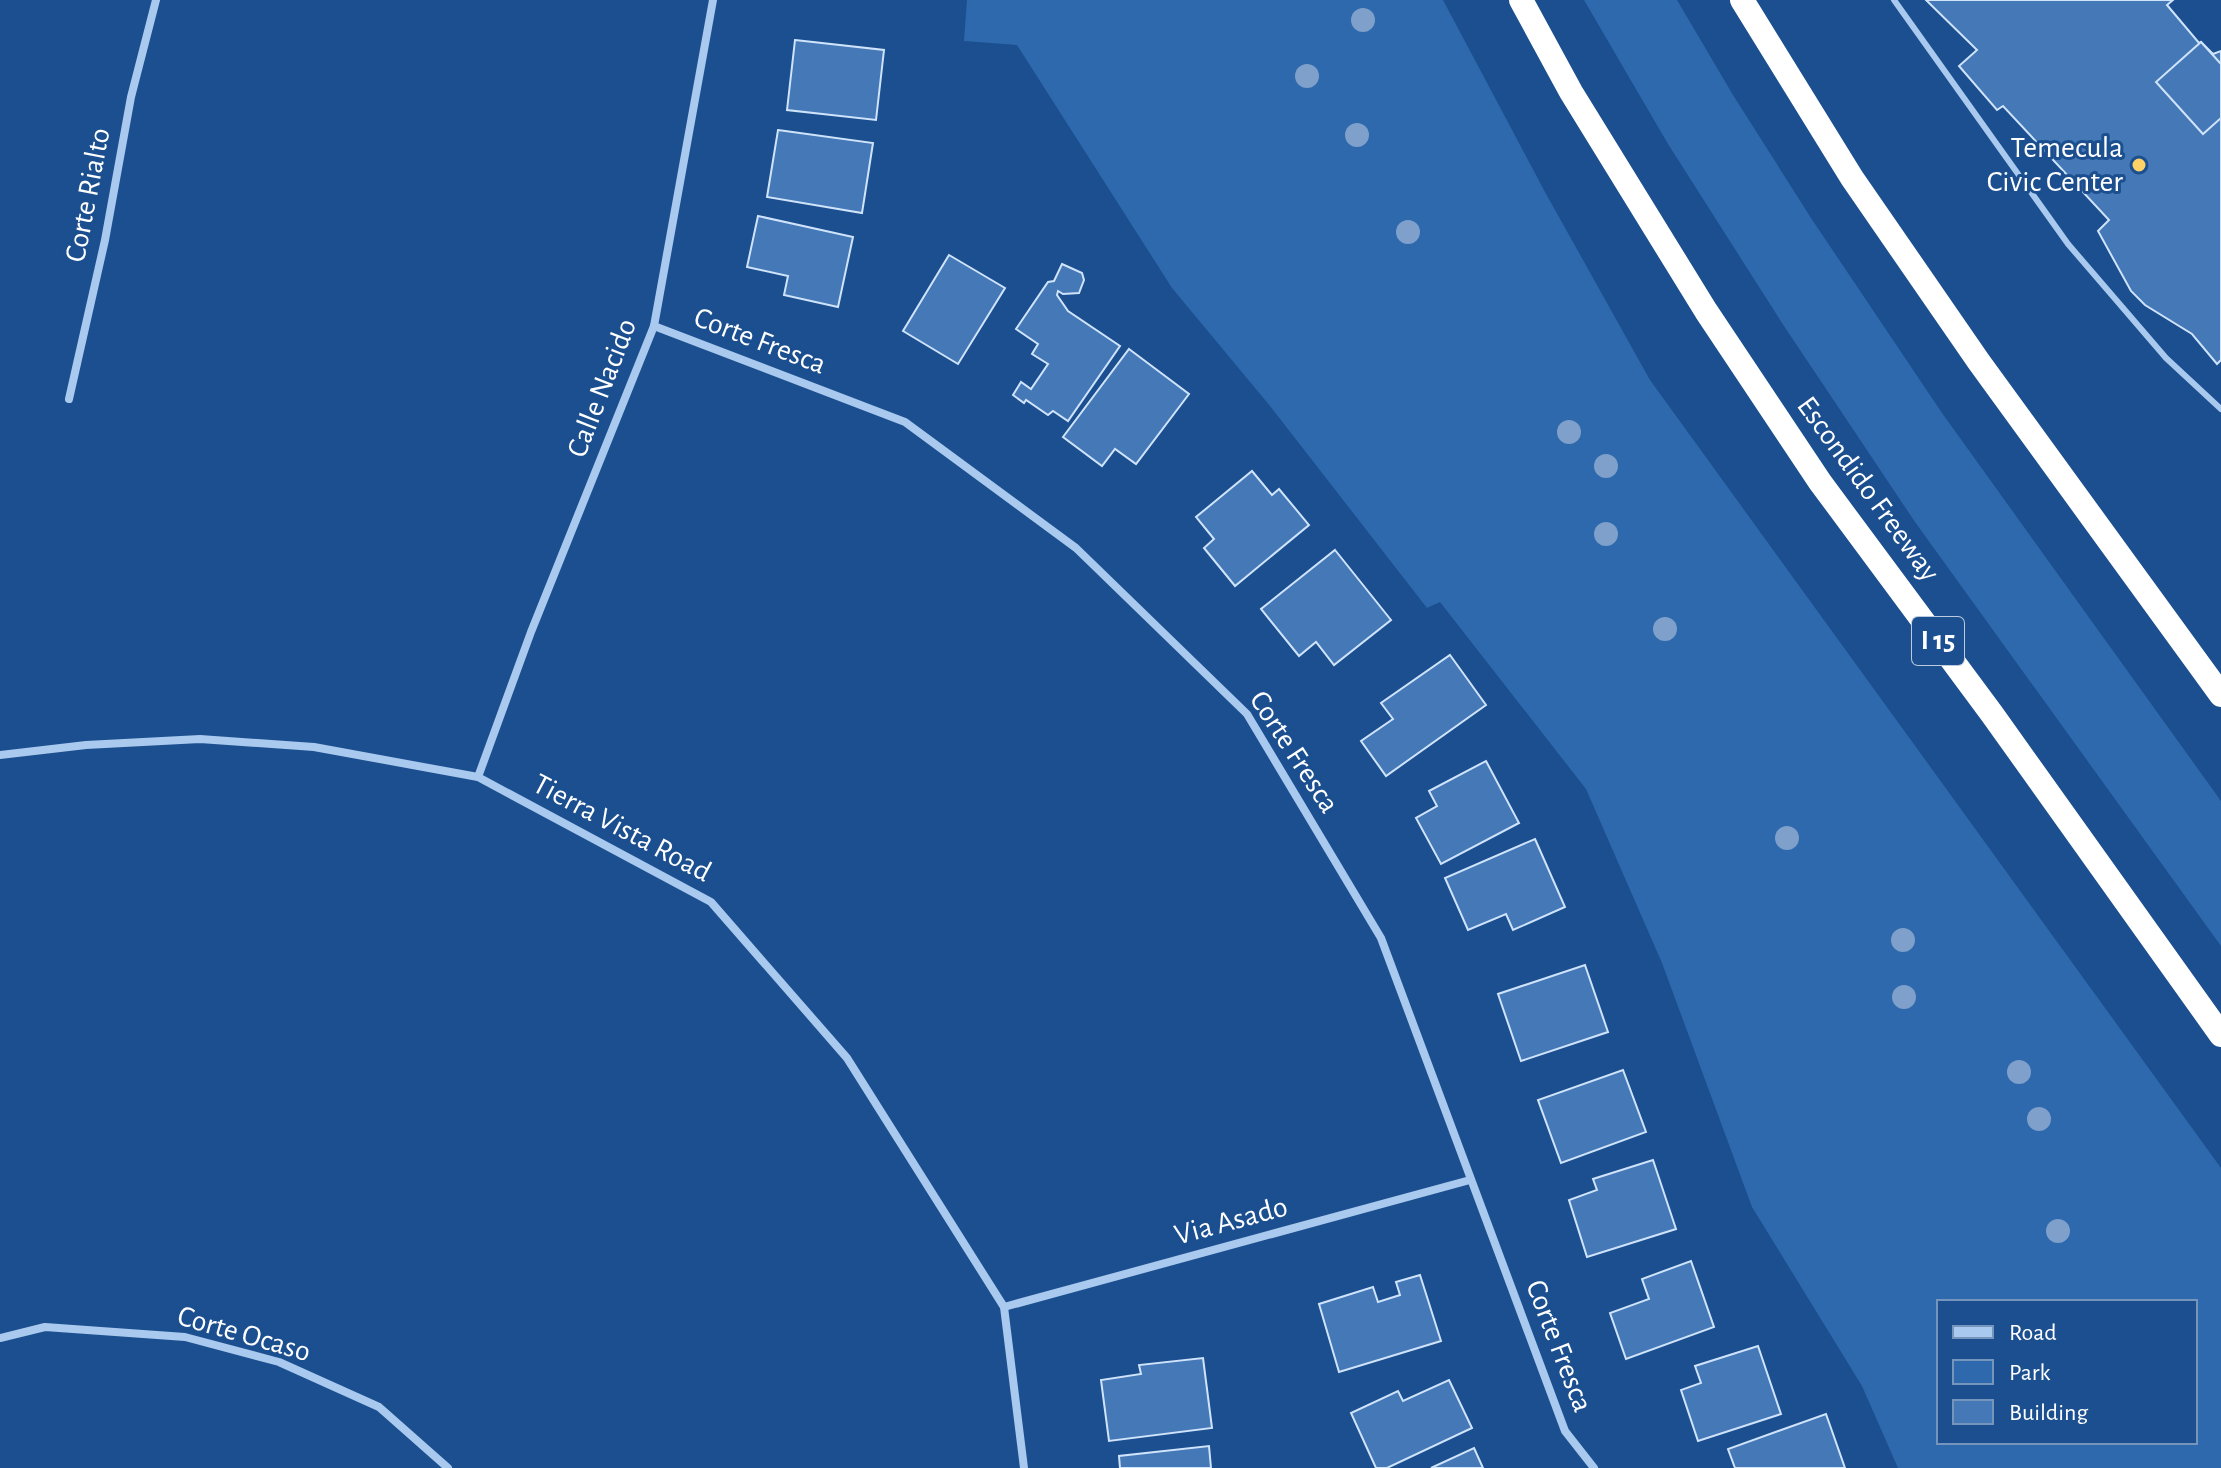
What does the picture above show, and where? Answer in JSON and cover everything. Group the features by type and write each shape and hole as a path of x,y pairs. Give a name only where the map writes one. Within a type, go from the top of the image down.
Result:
{"highway":[{"name":"Escondido Freeway","path":"1521,0 1571,92 1706,311 1820,482 1992,714 2221,1035"},
{"path":"1742,0 1852,178 1979,362 2221,695"}],"street":[{"name":"Corte Rialto","path":"69,399 105,240 131,97 156,0"},
{"name":"Calle Nacido","path":"478,777 531,632 654,326 713,0"},
{"name":"Corte Fresca","path":"654,326 905,422 1076,548 1247,714 1381,938 1565,1431 1594,1468"},
{"name":"Tierra Vista Road","path":"0,755 86,745 200,739 314,747 478,777 711,902 847,1058 1004,1307 1024,1468"},
{"name":"Via Asado","path":"1004,1307 1470,1180"},
{"name":"Corte Ocaso","path":"0,1338 45,1327 185,1337 279,1362 379,1407 448,1468"}],"lane":[{"path":"1894,0 2068,244 2166,358 2221,409"}],"green space":[{"path":"967,0 1443,0 1650,380 2221,1168 2221,1468 1898,1468 1862,1386 1752,1207 1662,963 1586,789 1440,602 1427,608 1270,406 1172,288 1017,45 964,41"},
{"path":"1584,0 1677,0 1811,218 1942,413 2221,801 2221,946 1915,522 1782,323 1668,144"}],"building":[{"name":"Temecula Civic Center","path":"1926,0 2173,0 2167,5 2199,43 2213,54 2221,51 2221,360 2217,364 2192,334 2145,305 2131,291 2098,231 2109,220 2003,106 1997,110 1959,66 1977,50"},
{"path":"795,40 884,50 876,120 787,110"},
{"path":"2201,42 2221,64 2221,118 2203,134 2156,82"},
{"path":"778,130 873,143 862,213 767,197"},
{"path":"758,216 853,237 838,307 784,295 788,276 747,267"},
{"path":"949,255 1005,288 958,364 903,331"},
{"path":"1062,264 1082,273 1084,280 1079,293 1063,294 1058,291 1057,295 1068,311 1120,346 1068,421 1053,411 1048,415 1013,395 1021,382 1031,389 1048,364 1032,354 1038,344 1016,329 1048,282 1054,281"},
{"path":"1129,349 1189,394 1136,464 1115,449 1102,466 1063,437"},
{"path":"1252,471 1272,495 1279,489 1309,525 1235,586 1204,548 1214,539 1196,517"},
{"path":"1335,550 1391,620 1334,665 1316,642 1299,656 1261,609"},
{"path":"1450,655 1486,705 1386,776 1361,741 1393,719 1381,703"},
{"path":"1486,761 1519,823 1441,864 1416,818 1437,806 1429,791"},
{"path":"1535,839 1565,907 1513,930 1506,914 1468,930 1445,878"},
{"path":"1585,965 1608,1032 1521,1061 1498,994"},
{"path":"1623,1070 1646,1132 1561,1163 1538,1100"},
{"path":"1653,1160 1676,1229 1587,1257 1569,1200 1597,1190 1593,1179"},
{"path":"1691,1261 1714,1327 1626,1359 1610,1313 1649,1299 1642,1279"},
{"path":"1420,1275 1441,1341 1339,1372 1319,1304 1373,1287 1378,1302 1400,1295 1396,1282"},
{"path":"1758,1346 1781,1414 1698,1441 1681,1390 1701,1383 1695,1366"},
{"path":"1203,1358 1212,1428 1109,1441 1101,1380 1141,1374 1139,1365"},
{"path":"1449,1380 1472,1428 1387,1468 1376,1468 1351,1413 1398,1391 1403,1401"},
{"path":"1826,1414 1845,1468 1735,1468 1728,1449"},
{"path":"1209,1446 1211,1468 1120,1468 1119,1456"},
{"path":"1474,1448 1483,1468 1431,1468"}],"place":[{"name":"Temecula Civic Center","path":"2139,165"}]}
